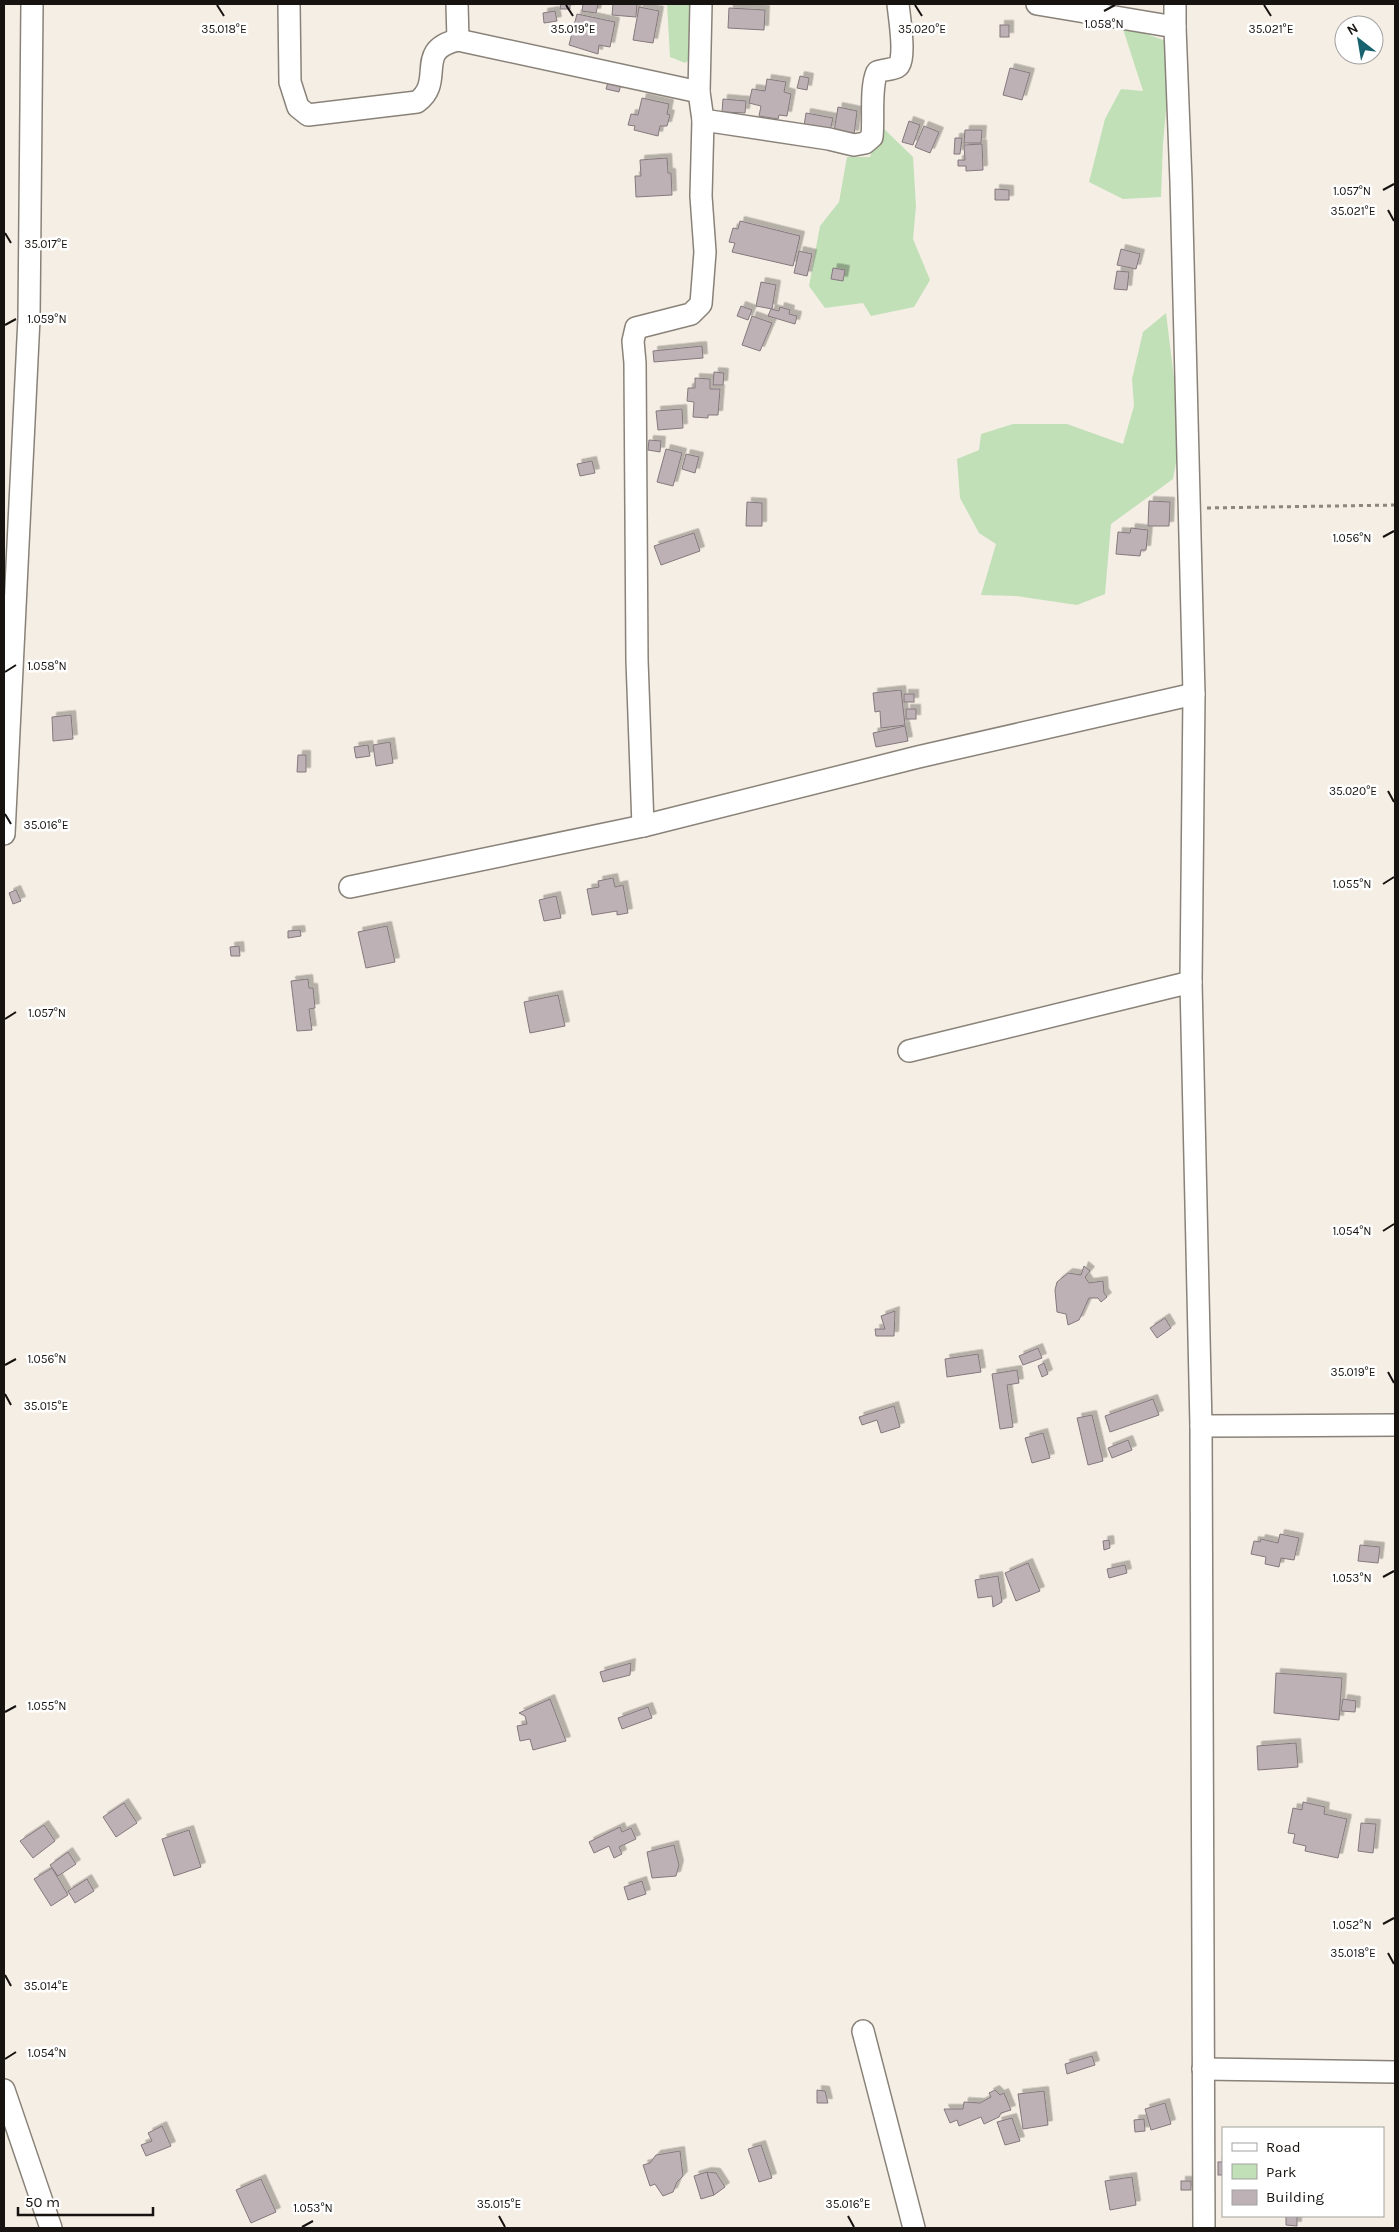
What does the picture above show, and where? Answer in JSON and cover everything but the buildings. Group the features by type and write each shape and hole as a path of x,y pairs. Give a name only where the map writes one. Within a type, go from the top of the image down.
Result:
{"street":[{"path":"4,834 29,318 32,4"},
{"path":"289,4 290,82 298,107 308,115 417,102 428,89 434,53 439,46 458,40 699,92"},
{"path":"457,4 458,40"},
{"path":"643,826 637,660 635,362 633,341 636,328 691,314 701,304 705,252 701,196 703,120 699,92 701,4"},
{"path":"703,120 829,139 854,145 865,144 872,137 874,81 877,72 898,67 900,64 902,54 898,4"},
{"path":"1036,4 1175,27"},
{"path":"1175,4 1194,694 1191,982 1201,1426 1204,2228"},
{"path":"350,887 643,826 918,757 1194,694"},
{"path":"909,1050 1191,982"},
{"path":"1201,1426 1395,1426"},
{"path":"863,2031 914,2228"},
{"path":"1203,2069 1395,2072"},
{"path":"4,2090 51,2228"}],"path":[{"path":"1189,508 1395,505"}],"green space":[{"path":"667,4 702,4 703,49 685,63 670,57"},
{"path":"1123,29 1140,32 1172,43 1163,144 1161,197 1123,199 1089,182 1105,119 1121,89 1143,91"},
{"path":"880,125 913,157 916,206 913,239 930,280 914,307 871,316 863,303 825,308 809,286 820,226 839,202 847,157 870,157"},
{"path":"1166,313 1174,378 1178,452 1173,479 1111,524 1105,594 1077,605 1016,596 981,595 996,544 979,533 960,498 957,459 979,450 981,434 1013,424 1067,424 1123,444 1134,406 1132,379 1143,332"}]}
